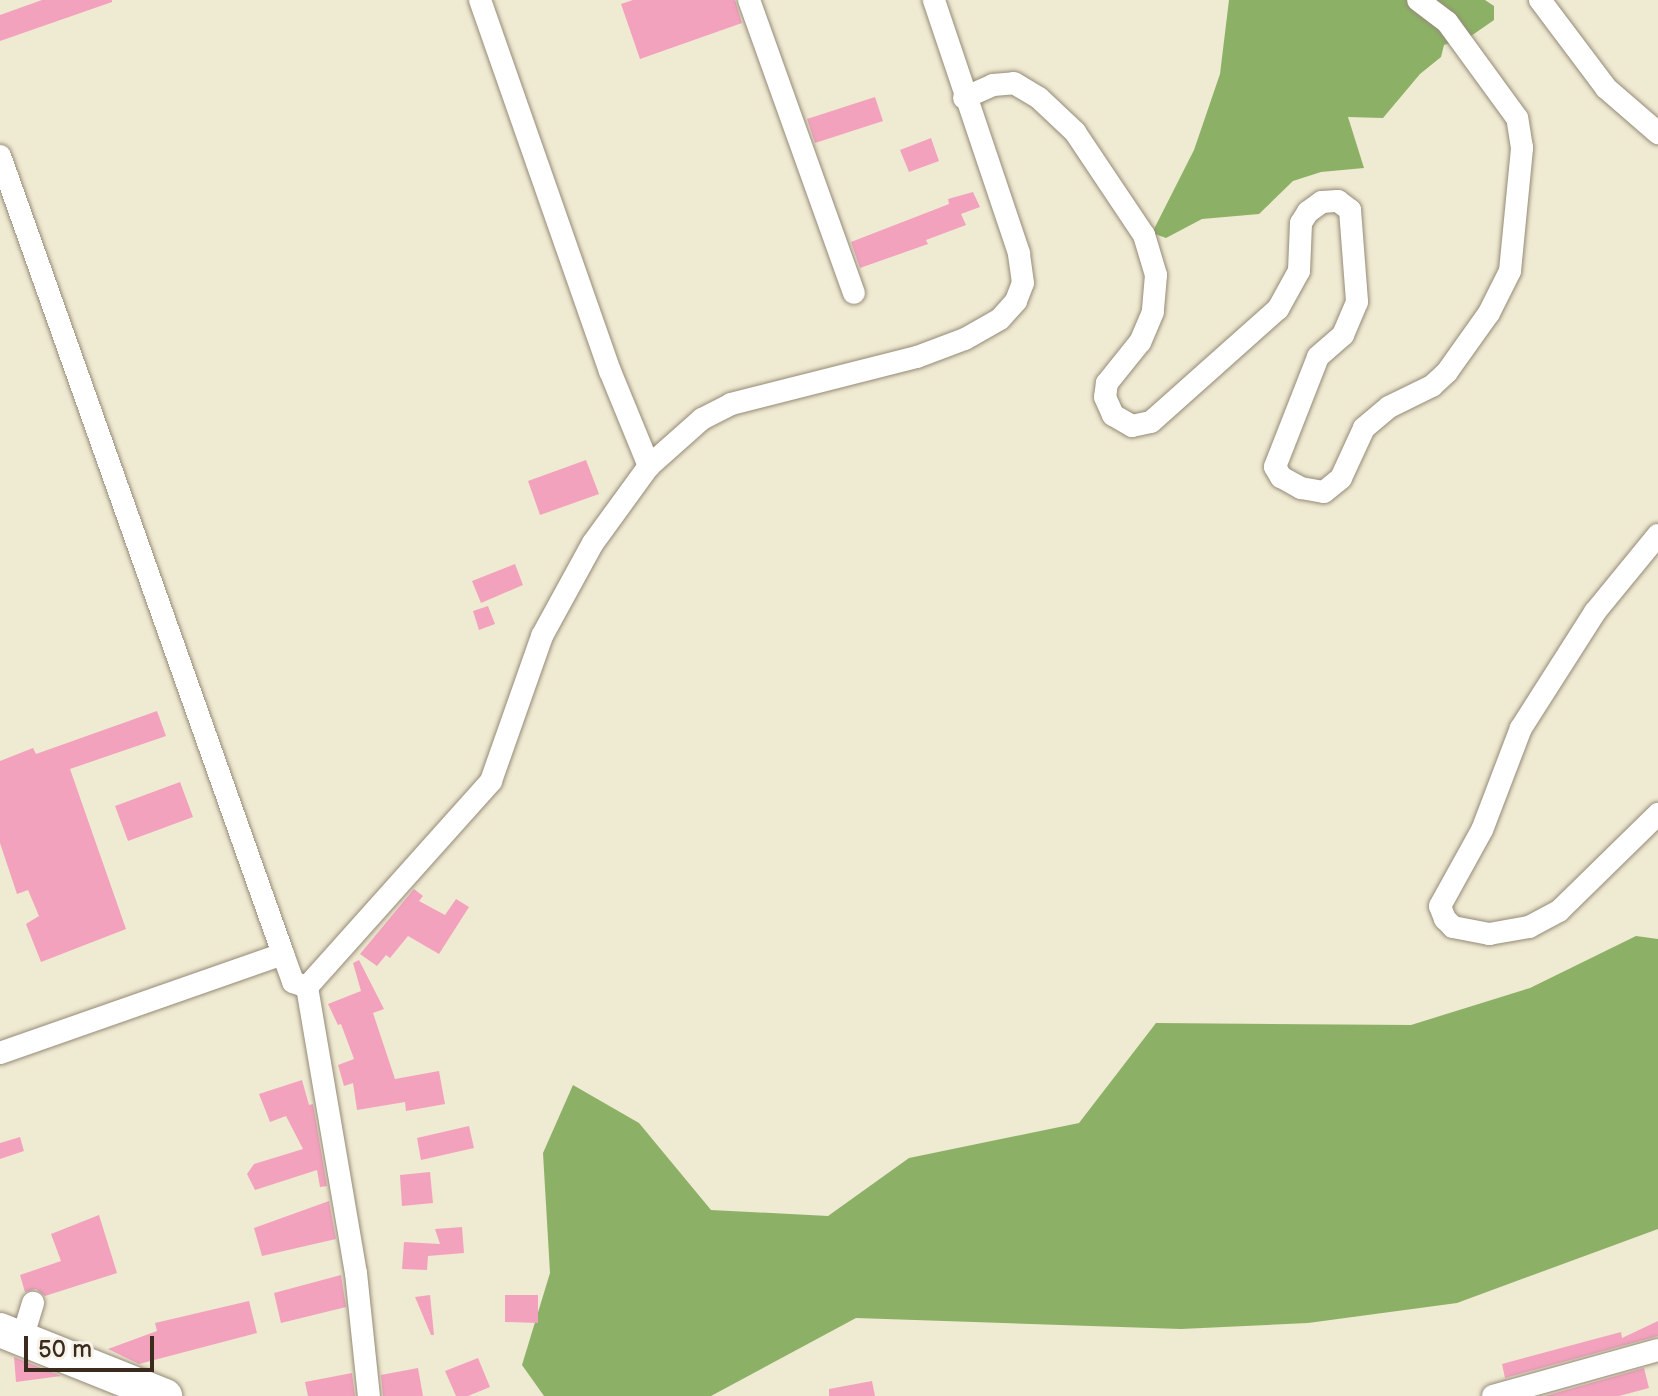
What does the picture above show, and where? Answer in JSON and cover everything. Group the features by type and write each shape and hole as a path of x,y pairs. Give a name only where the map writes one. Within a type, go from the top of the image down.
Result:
{"highway":[{"path":"11,1335 165,1396"}],"street":[{"path":"480,0 610,371 649,466"},
{"path":"749,0 854,293"},
{"path":"307,987 491,781 542,636 593,543 649,466 702,419 731,404 917,357 965,339 1000,319 1016,301 1023,283 1019,253 964,98 934,0"},
{"path":"964,98 993,85 1014,83 1039,98 1075,132 1144,235 1156,275 1153,312 1140,342 1107,383 1105,397 1113,415 1132,426 1151,422 1278,309 1299,271 1301,223 1308,212 1322,202 1338,201 1350,210 1357,302 1343,335 1318,357 1275,467 1281,477 1301,488 1324,492 1341,478 1364,428 1389,407 1432,386 1447,372 1489,313 1510,271 1522,148 1517,118 1447,22 1418,0"},
{"path":"1540,0 1606,88 1658,133"},
{"path":"0,156 293,982 307,987"},
{"path":"1658,535 1595,612 1521,728 1482,830 1440,906 1445,919 1453,927 1489,934 1529,927 1559,911 1658,814"},
{"path":"0,1053 283,954"},
{"path":"307,987 356,1273 369,1396"},
{"path":"11,1335 33,1303"},
{"path":"1493,1396 1658,1350"}],"green space":[{"path":"1229,0 1485,0 1494,6 1494,20 1471,36 1444,45 1441,57 1420,74 1383,118 1348,117 1364,168 1321,172 1293,181 1259,214 1202,219 1166,238 1152,233 1194,150 1220,74"},
{"path":"1636,936 1658,939 1658,1229 1457,1303 1308,1323 1181,1329 856,1318 711,1396 544,1396 522,1365 550,1273 543,1153 573,1085 639,1123 711,1210 828,1216 909,1158 1079,1123 1156,1023 1411,1025 1530,988"}],"building":[{"path":"42,0 112,2 0,41 0,15"},
{"path":"633,0 735,0 742,23 640,59 621,4"},
{"path":"875,97 883,121 815,143 807,119"},
{"path":"931,138 939,161 909,172 900,150"},
{"path":"973,192 980,207 961,214 966,225 926,240 928,244 860,268 851,242 949,204 948,199"},
{"path":"586,460 599,494 540,515 528,481"},
{"path":"515,564 523,585 481,603 472,581"},
{"path":"488,606 495,624 479,630 473,611"},
{"path":"157,711 166,736 70,769 126,929 41,962 26,924 39,916 28,890 17,894 0,843 0,761 33,748 36,754"},
{"path":"180,782 193,817 128,841 115,806"},
{"path":"414,889 423,896 419,901 445,915 456,899 469,907 439,954 408,936 390,958 386,955 377,966 360,954"},
{"path":"359,960 384,1009 373,1013 395,1079 439,1071 445,1104 406,1111 405,1102 357,1110 353,1083 344,1086 338,1065 354,1059 341,1024 338,1025 328,1004 361,991 353,963"},
{"path":"302,1080 309,1105 313,1104 327,1186 320,1187 317,1170 255,1190 247,1174 254,1164 303,1149 286,1116 270,1122 259,1094"},
{"path":"469,1126 474,1148 421,1160 417,1138"},
{"path":"20,1137 24,1151 0,1159 0,1143"},
{"path":"430,1172 433,1203 402,1206 400,1175"},
{"path":"329,1201 336,1239 262,1256 254,1228"},
{"path":"99,1215 117,1273 45,1296 36,1289 25,1292 20,1275 61,1261 51,1234"},
{"path":"462,1227 464,1253 428,1256 427,1270 402,1269 404,1242 440,1244 435,1229"},
{"path":"341,1275 346,1307 281,1323 274,1293"},
{"path":"430,1295 434,1335 431,1335 415,1297"},
{"path":"505,1295 538,1295 538,1323 505,1322"},
{"path":"249,1301 257,1333 139,1364 108,1349 157,1331 155,1323"},
{"path":"1658,1321 1658,1336 1505,1378 1502,1364 1621,1332 1622,1338"},
{"path":"14,1357 61,1376 16,1382"},
{"path":"478,1358 490,1387 468,1396 456,1396 445,1371"},
{"path":"418,1368 423,1396 383,1396 381,1375"},
{"path":"1644,1368 1649,1388 1619,1396 1545,1396"},
{"path":"352,1373 355,1396 308,1396 305,1382"},
{"path":"872,1381 875,1396 829,1396 829,1389"}]}
